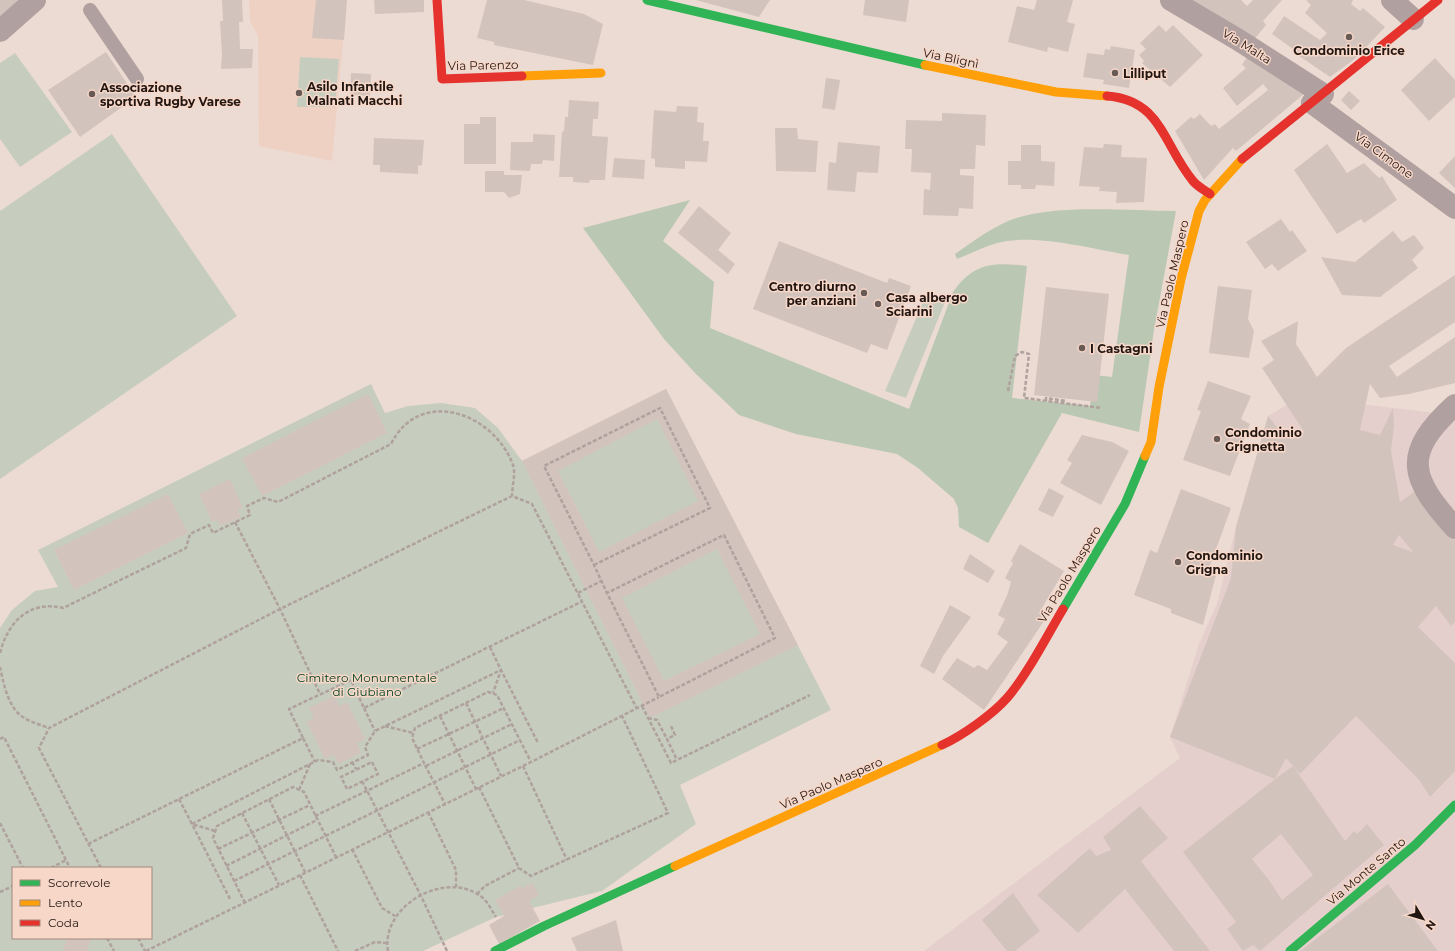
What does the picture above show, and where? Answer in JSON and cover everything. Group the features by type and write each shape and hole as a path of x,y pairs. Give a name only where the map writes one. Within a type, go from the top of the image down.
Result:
{"street":[{"path":"0,30 35,0"},
{"name":"Via Parenzo","path":"437,0 442,79 601,73"},
{"name":"Via Blignì","path":"647,0 927,66 1056,92 1120,98 1137,103 1150,113 1194,182 1210,194"},
{"name":"Via Malta","path":"1171,0 1237,39 1317,98"},
{"path":"1392,0 1412,19"},
{"name":"Via Paolo Maspero","path":"495,951 544,926 946,744 981,720 1007,698 1030,664 1125,504 1139,475 1151,442 1159,387 1183,272 1199,211 1210,194 1244,156 1412,19 1438,0"},
{"name":"Via Cimone","path":"1317,98 1455,208"},
{"path":"1455,405 1441,418 1421,445 1418,469 1426,494 1455,528"},
{"name":"Via Monte Santo","path":"1290,951 1415,845 1455,805"}],"lane":[{"path":"90,10 137,79"}],"path":[{"path":"1008,391 1015,356 1022,352 1029,354 1024,398 1102,408"},
{"path":"1046,401 1046,398 1066,401"},
{"path":"594,565 710,508 660,408 544,466 659,697"},
{"path":"0,653 3,641 9,629 17,619 26,612 40,606 51,605 63,608 186,548 190,534 209,525 213,533 250,515 247,506 264,498 278,502 286,498 391,444 401,428 413,418 431,412 463,414 478,422 492,433 513,466 512,496"},
{"path":"100,867 39,748 49,728 280,608 512,496 532,504 637,709"},
{"path":"235,522 280,608 320,694"},
{"path":"139,939 145,951 523,766 775,638 724,535 607,593"},
{"path":"578,593 602,581"},
{"path":"364,708 583,601"},
{"path":"490,647 538,743"},
{"path":"0,667 3,684 17,713 30,721 49,728"},
{"path":"493,693 501,670"},
{"path":"192,824 318,760 333,762 337,770 368,755 365,747 375,731 501,670"},
{"path":"315,762 289,709 351,680 375,731"},
{"path":"445,804 417,750 412,738 413,733 415,728 488,692 497,695 531,762"},
{"path":"642,706 671,763 810,695"},
{"path":"466,703 501,776"},
{"path":"417,750 504,708"},
{"path":"440,716 519,868 531,876 668,813 622,716"},
{"path":"648,718 657,720 677,760"},
{"path":"315,816 367,791 458,751 512,724"},
{"path":"385,726 413,733"},
{"path":"667,738 675,735 671,726"},
{"path":"0,739 4,737 70,867"},
{"path":"88,844 303,738"},
{"path":"234,882 520,740"},
{"path":"352,762 356,769"},
{"path":"372,762 378,774 362,781 347,788 340,777 372,762"},
{"path":"299,790 311,764"},
{"path":"523,766 567,860"},
{"path":"362,781 422,896 447,951"},
{"path":"245,903 213,838 216,826 269,799 293,787 304,792 336,857"},
{"path":"179,799 230,899"},
{"path":"269,799 305,872"},
{"path":"218,849 310,805"},
{"path":"428,812 456,870 456,888"},
{"path":"242,813 279,885"},
{"path":"226,866 317,820"},
{"path":"0,823 22,867"},
{"path":"192,824 215,831"},
{"path":"352,849 382,908 395,916"},
{"path":"53,867 66,860"},
{"path":"476,894 485,886 519,868"},
{"path":"300,875 338,951"},
{"path":"0,892 12,886"},
{"path":"388,951 386,943 395,916 408,903 433,890 456,888 476,894 484,899 496,917"},
{"path":"108,939 114,951"},
{"path":"355,951 376,942 386,943"}],"shaded area":[{"name":"Asilo Infantile Malnati Macchi","path":"249,0 347,0 332,161 259,146 258,36 250,21"},
{"path":"1301,397 1444,414 1455,403 1455,951 924,951 1180,758 1170,737 1199,644 1217,604 1236,527 1268,416"}],"green space":[{"path":"15,53 72,132 20,167 0,139 0,63"},
{"path":"300,57 339,59 335,107 297,107"},
{"path":"112,134 237,316 0,479 0,211"},
{"path":"690,200 663,241 714,282 710,328 909,409 953,292 961,282 977,270 986,266 1004,264 1027,266 1012,398 1090,406 1095,375 1112,377 1129,255 1063,243 1028,240 1012,240 997,243 957,259 955,254 1005,222 1024,216 1060,211 1099,209 1176,211 1154,330 1139,432 1062,413 988,543 959,527 958,508 954,499 918,468 897,454 796,434 739,415 696,374 664,339 583,228"},
{"path":"926,295 945,302 906,398 885,391"},
{"name":"Cimitero Monumentale di Giubiano","path":"371,384 385,413 408,406 441,403 475,408 498,428 522,461 666,389 831,710 680,785 696,824 602,891 496,917 423,951 0,951 0,628 12,610 35,591 58,587 38,550"}],"building":[{"path":"0,0 22,0 0,20"},
{"path":"222,0 242,0 243,22 239,22 240,49 253,49 252,68 221,69 222,55 220,21 223,21"},
{"path":"316,0 347,0 344,40 312,38"},
{"path":"374,0 424,0 424,12 375,14"},
{"path":"487,0 524,0 584,14 603,24 593,65 494,45 494,42 477,38"},
{"path":"696,0 770,0 759,17"},
{"path":"865,0 909,0 906,22 863,15"},
{"path":"1037,0 1073,0 1067,22 1075,24 1068,52 1048,47 1047,52 1008,42 1017,6 1034,10"},
{"path":"1183,0 1241,0 1247,6 1253,0 1282,0 1263,21 1266,25 1252,42"},
{"name":"Condominio Erice","path":"1306,0 1353,0 1351,4 1360,11 1363,8 1385,27 1356,58 1330,77 1292,51 1293,49 1272,34 1284,16 1320,40 1327,33 1305,13 1311,5"},
{"path":"1159,25 1166,32 1173,25 1203,55 1170,87 1142,63 1144,61 1139,55 1146,49 1140,43"},
{"path":"1111,46 1135,50 1129,88 1103,84 1104,80 1083,77 1087,53 1104,55 1105,49 1110,50"},
{"name":"Associazione sportiva Rugby Varese","path":"106,52 136,97 80,137 48,90"},
{"path":"1248,55 1305,93 1236,151 1233,148 1204,180 1175,131 1191,117 1194,119 1200,114 1211,126 1215,124 1219,129 1268,90 1263,84 1237,106 1223,88 1246,68 1242,65"},
{"path":"1435,58 1455,80 1455,97 1429,121 1401,90"},
{"path":"351,73 371,74 370,96 350,95"},
{"path":"826,78 840,80 835,110 822,108"},
{"path":"1349,91 1360,101 1351,110 1341,100"},
{"path":"569,100 599,102 598,119 593,119 592,136 608,137 605,180 590,180 589,183 573,182 573,177 559,177 562,132 564,131 565,117 568,117"},
{"path":"677,106 698,107 697,122 704,123 703,141 709,141 707,162 685,161 685,169 655,167 655,159 651,158 654,110 676,112"},
{"path":"942,113 986,115 985,146 976,145 975,169 960,169 960,175 974,176 973,209 959,208 958,216 923,215 924,189 930,190 931,173 911,172 912,149 905,149 906,120 942,121"},
{"path":"480,117 496,117 496,164 464,164 464,124 480,124"},
{"path":"775,128 797,128 798,139 818,141 816,172 776,171"},
{"path":"533,134 555,135 554,161 543,160 542,164 531,164 530,171 510,170 511,142 533,142"},
{"path":"374,138 424,140 422,165 418,166 418,174 380,172 380,165 373,165"},
{"path":"838,142 880,146 878,173 857,172 855,192 827,190 829,162 836,163"},
{"path":"1104,144 1122,145 1121,157 1147,158 1144,202 1116,203 1117,192 1099,191 1100,187 1079,186 1084,147 1103,148"},
{"path":"1327,144 1347,173 1364,163 1379,178 1382,176 1397,200 1364,223 1361,219 1337,234 1294,170"},
{"path":"1021,145 1041,145 1041,161 1055,162 1054,186 1036,185 1035,189 1021,189 1021,185 1008,185 1008,161 1021,161"},
{"path":"1455,156 1455,188 1439,173"},
{"path":"614,158 645,160 644,179 612,177"},
{"path":"485,171 504,171 504,175 522,175 520,194 509,198 504,192 485,192"},
{"path":"699,206 731,233 718,250 735,264 728,274 678,233"},
{"path":"1281,219 1290,232 1292,230 1307,251 1278,271 1272,264 1265,269 1246,242"},
{"path":"1393,231 1402,242 1414,235 1424,248 1412,260 1418,268 1380,297 1342,295 1321,257 1355,262"},
{"path":"779,241 887,283 889,278 911,286 887,350 871,344 867,353 753,309"},
{"path":"1455,275 1455,322 1389,366 1397,377 1455,337 1455,383 1409,394 1380,398 1370,384 1360,430 1380,435 1393,408 1394,426 1391,451 1400,502 1414,492 1455,541 1455,622 1451,626 1436,606 1418,627 1455,663 1455,771 1430,797 1420,781 1356,716 1300,774 1286,758 1275,779 1170,737 1231,578 1236,527 1268,416 1281,432 1305,433 1262,368 1274,360 1261,341 1298,321 1296,344 1317,377 1346,348","holes":["1399,535 1413,552 1393,545"]},
{"path":"1218,286 1252,290 1248,319 1254,331 1249,358 1209,353"},
{"path":"1046,287 1109,294 1097,402 1034,395"},
{"name":"Condominio Grignetta","path":"1208,381 1251,396 1241,419 1250,424 1230,476 1183,460 1201,411 1197,410"},
{"path":"666,389 798,645 650,718 522,461","holes":["657,419 698,501 599,552 558,471","717,549 760,634 664,681 622,598"]},
{"path":"368,394 387,433 262,496 242,458"},
{"path":"1082,435 1112,442 1129,451 1101,505 1060,483 1072,463 1067,460"},
{"path":"230,479 243,508 237,510 241,517 220,526 217,520 212,522 199,494"},
{"path":"1049,488 1064,496 1053,517 1038,510"},
{"name":"Condominio Grigna","path":"1181,489 1231,508 1208,571 1216,575 1203,625 1171,613 1171,609 1134,595 1150,550 1157,553"},
{"path":"168,494 188,533 74,590 54,550"},
{"path":"1020,544 1064,571 1039,613 1046,618 984,710 942,679 957,658 974,668 978,665 987,670 1008,642 997,634 1005,619 998,615 1008,593 1011,582 1005,578 1013,563 1011,561"},
{"path":"970,554 995,571 988,583 963,569"},
{"path":"950,605 971,617 943,656 934,674 920,666"},
{"path":"334,696 339,706 347,702 365,739 357,743 361,753 338,764 334,755 325,759 307,722 314,718 309,708"},
{"path":"1293,766 1345,841 1354,831 1357,834 1367,824 1384,845 1260,951 1253,945 1243,951 1227,929 1236,922 1183,852","holes":["1281,834 1313,875 1282,900 1269,880 1252,859"]},
{"path":"1140,806 1168,838 1141,861 1210,951 1174,951 1125,889 1078,933 1037,895 1090,848 1096,856 1111,850 1103,837"},
{"path":"532,883 539,895 529,901 540,921 499,944 489,925 504,916 495,900 520,886 523,888"},
{"path":"1388,884 1438,951 1300,951"},
{"path":"1013,893 1040,931 1015,951 1007,951 982,920"},
{"path":"616,920 623,951 577,951 571,938"},
{"path":"67,939 91,939 87,951 63,951"}],"traffic: fast":[{"path":"647,0 925,65"},
{"path":"1063,609 1125,504 1145,456"},
{"path":"1290,951 1415,845 1455,805"},
{"path":"495,951 544,926 675,866"}],"traffic: slow":[{"path":"925,65 1056,92 1107,96"},
{"path":"522,76 601,73"},
{"path":"1145,456 1151,442 1159,387 1181,279 1199,211 1205,200 1242,159"},
{"path":"675,866 942,745"}],"traffic: jam":[{"path":"437,0 442,79 522,76"},
{"path":"1242,159 1438,0"},
{"path":"1107,96 1125,99 1139,106 1150,115 1159,126 1193,181 1210,194"},
{"path":"942,745 977,724 994,711 1007,698 1029,667 1063,609"}],"place":[{"name":"Condominio Erice","path":"1349,37"},
{"name":"Lilliput","path":"1115,73"},
{"name":"Asilo Infantile Malnati Macchi","path":"299,93"},
{"name":"Associazione sportiva Rugby Varese","path":"92,94"},
{"name":"Centro diurno per anziani","path":"864,293"},
{"name":"Casa albergo Sciarini","path":"878,304"},
{"name":"I Castagni","path":"1082,348"},
{"name":"Condominio Grignetta","path":"1217,439"},
{"name":"Condominio Grigna","path":"1178,562"}]}
